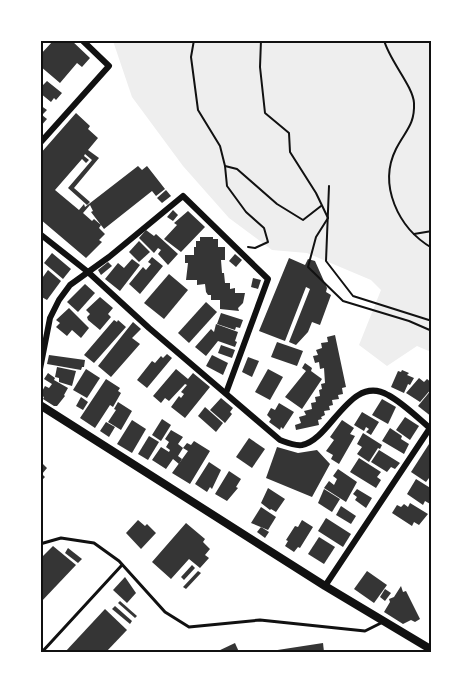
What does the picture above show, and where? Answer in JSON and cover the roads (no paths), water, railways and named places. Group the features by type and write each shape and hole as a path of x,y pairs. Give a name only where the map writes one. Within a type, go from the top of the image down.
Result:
{"street":[{"path":"40,143 110,66 82,40"},
{"path":"40,369 50,318 70,285 183,196 268,279 226,393"},
{"path":"40,234 88,272 148,328 280,440 293,445 305,445 360,394 374,390 387,394 431,429 325,586"},
{"path":"40,405 325,586 432,650"}],"lane":[{"path":"40,544 61,538 94,543 122,565 165,612 189,627 260,620 365,631 384,622"},
{"path":"42,652 122,565"}]}
